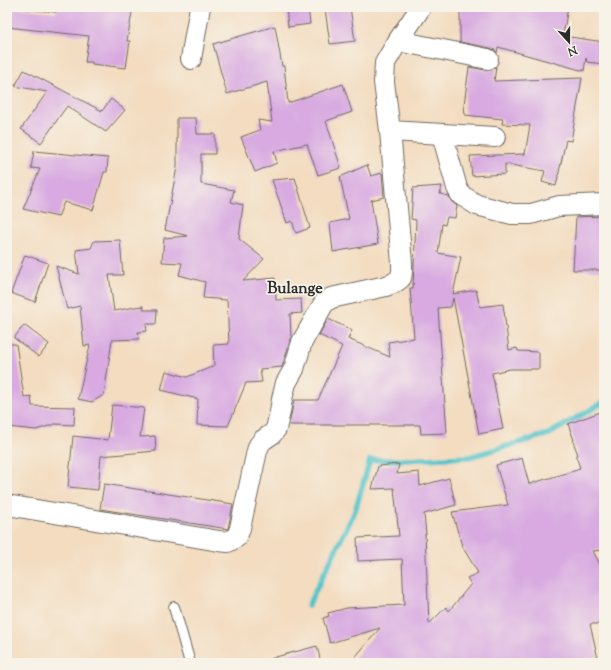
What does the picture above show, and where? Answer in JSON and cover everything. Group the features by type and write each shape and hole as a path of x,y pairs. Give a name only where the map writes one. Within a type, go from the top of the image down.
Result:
{"street":[{"path":"190,59 200,7"},
{"path":"7,505 219,541 228,542 236,537 240,528 259,445 276,429 286,384 294,369 302,342 324,303 331,298 386,286 401,278 402,263 384,76 385,63 421,7"},
{"path":"398,41 488,59"},
{"path":"390,131 495,137"},
{"path":"442,134 457,188 461,195 477,205 512,214 531,214 559,206 604,204"}],"lane":[{"path":"174,607 190,663"}],"building":[{"path":"7,7 56,12 57,7 133,7 127,41 130,41 126,68 85,62 89,36 7,27"},
{"path":"286,7 308,7 310,24 288,27"},
{"path":"350,7 355,41 330,44 325,9"},
{"path":"460,7 568,7 563,36 604,42 604,64 587,62 586,58 584,71 498,47 497,53 495,50 490,48 460,42"},
{"path":"275,26 282,66 284,66 288,103 343,84 352,112 326,121 341,168 318,175 307,144 274,151 277,163 255,172 241,137 260,130 258,120 272,122 267,82 227,94 213,44"},
{"path":"469,67 491,70 496,67 494,81 582,78 571,141 566,140 556,186 542,182 545,171 505,164 505,174 472,176 470,156 525,154 530,125 502,124 503,119 465,115 464,105"},
{"path":"24,70 102,111 111,99 125,110 106,132 67,106 41,143 21,129 47,92 15,86"},
{"path":"177,118 196,118 197,134 215,134 215,154 201,154 201,184 234,190 231,202 243,205 239,239 264,259 243,281 275,278 276,300 301,299 302,313 290,314 291,338 282,367 260,369 262,382 246,383 228,426 197,425 198,399 161,390 166,371 187,377 214,366 213,345 229,344 227,300 203,298 205,282 179,275 182,263 162,262 164,238 188,236 165,230 177,167"},
{"path":"34,151 108,158 107,172 104,172 93,210 64,202 58,217 23,209 40,169 31,168"},
{"path":"367,165 371,176 382,173 384,197 371,200 378,244 333,252 330,223 349,219 340,177"},
{"path":"295,178 310,228 296,233 292,221 287,223 272,180"},
{"path":"442,186 440,194 449,196 451,201 457,206 455,218 447,217 445,225 442,224 438,253 461,257 453,294 476,290 480,307 503,304 509,350 517,348 518,351 539,352 539,369 510,369 492,373 503,429 479,434 453,298 451,307 438,308 447,433 421,434 420,425 289,425 294,400 318,400 342,346 319,335 328,319 352,330 348,339 390,357 388,342 414,338 410,288 413,288 416,220 411,219 413,188"},
{"path":"604,216 604,270 573,270 576,217"},
{"path":"120,240 123,275 109,275 114,311 143,306 144,310 157,310 156,324 146,324 147,331 138,332 139,339 112,340 104,395 92,402 78,399 90,345 84,346 80,306 67,309 56,266 79,274 76,250 91,248 94,241"},
{"path":"25,255 48,263 35,302 11,293"},
{"path":"24,325 49,344 39,357 14,338"},
{"path":"7,344 16,344 24,397 31,396 32,406 75,407 74,425 55,424 36,430 7,427"},
{"path":"112,405 144,408 140,437 155,436 156,451 101,456 98,490 68,487 73,436 108,440"},
{"path":"600,412 604,424 604,550 593,551 604,572 604,624 590,624 599,663 350,663 380,628 330,643 323,618 329,616 328,613 347,608 404,605 402,559 358,561 357,538 399,536 394,488 372,489 378,466 399,464 397,474 419,472 420,486 449,478 456,505 424,514 429,624 446,607 449,611 471,584 467,578 478,573 462,546 452,512 508,505 496,465 522,458 529,484 580,468 576,456 578,455 573,441 574,440 568,424"},
{"path":"104,484 233,504 228,529 100,509"},
{"path":"317,646 321,663 273,663 272,658"}],"waterway":[{"path":"308,606 355,511 370,460 469,457 549,434 604,402"}],"district":[{"name":"Bulange","path":"295,287"}]}
